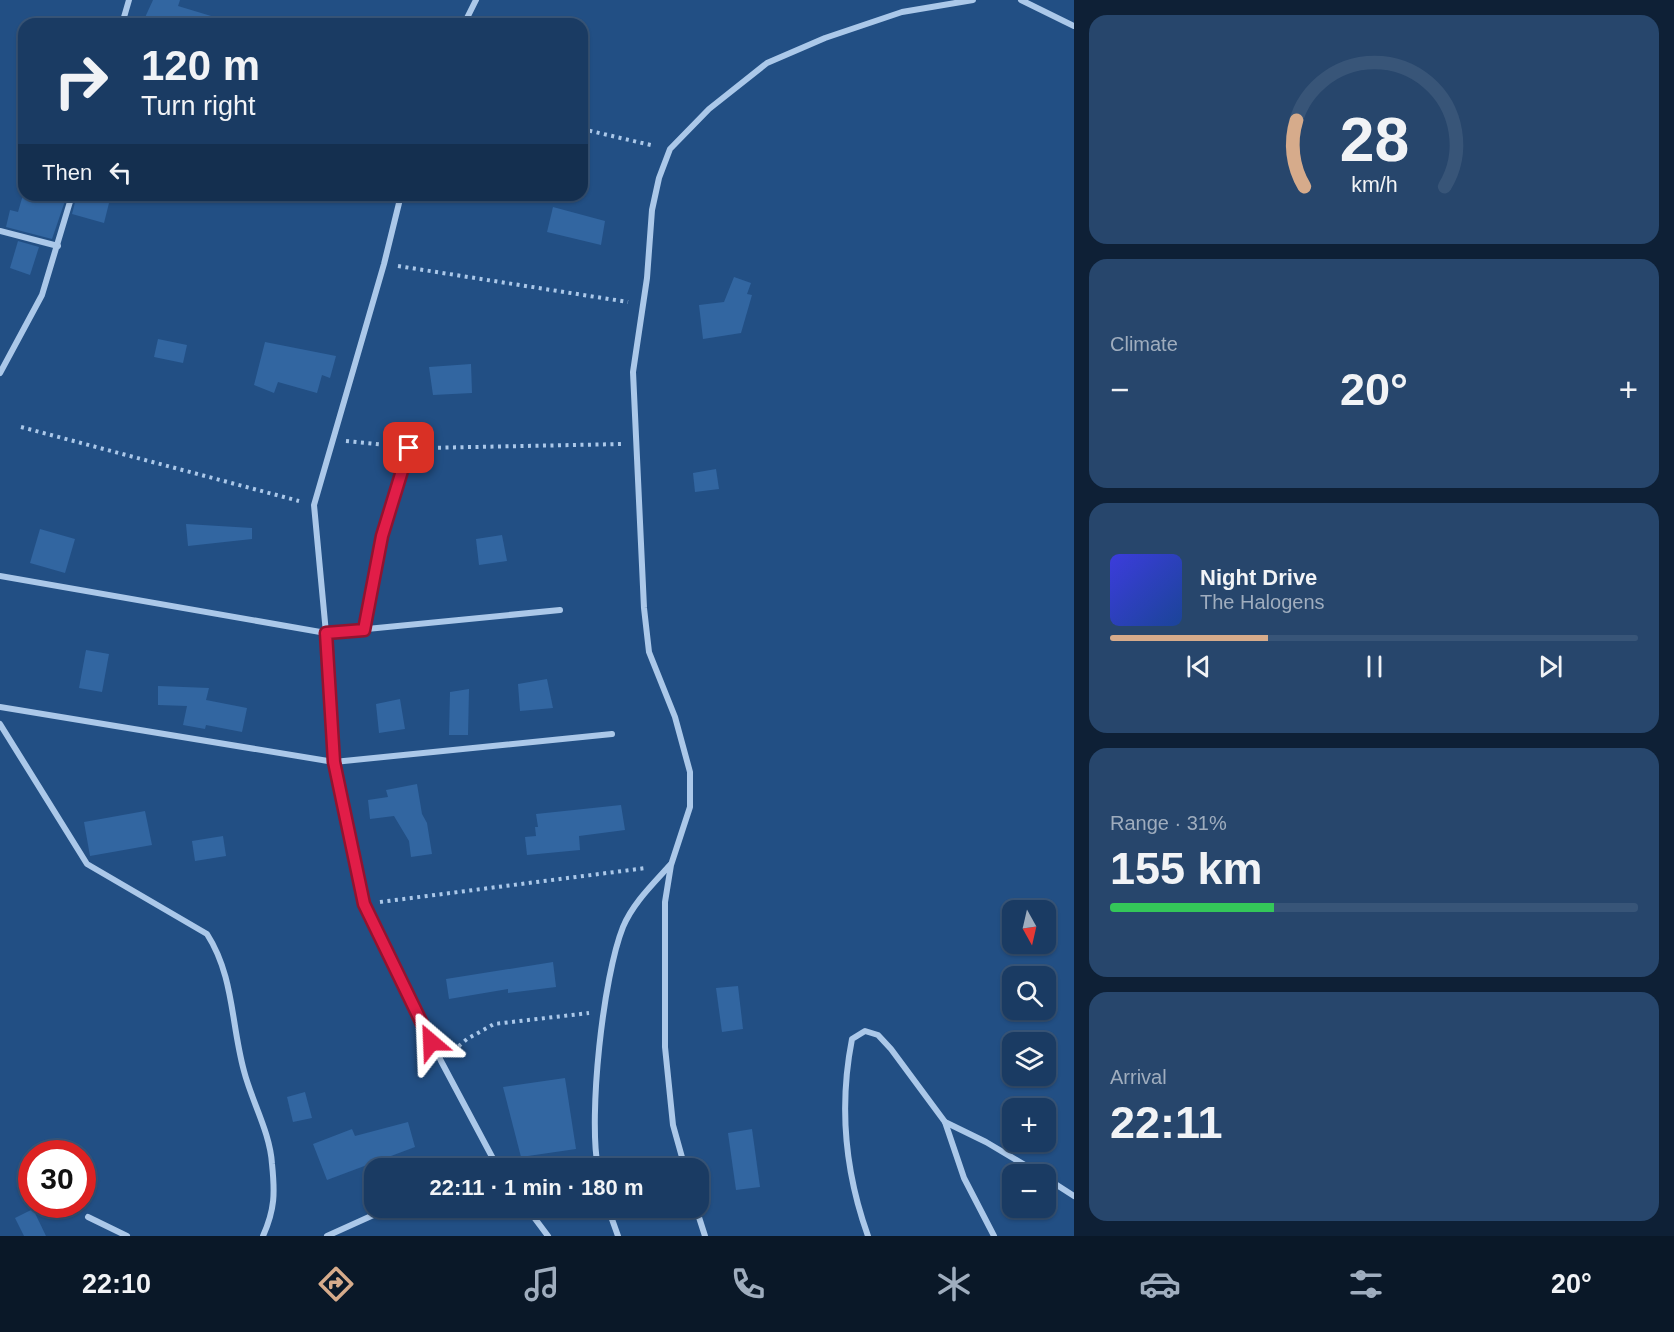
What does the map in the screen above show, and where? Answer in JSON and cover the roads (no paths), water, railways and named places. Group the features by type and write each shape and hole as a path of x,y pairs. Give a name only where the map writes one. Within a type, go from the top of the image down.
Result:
{"street":[{"path":"124,18 129,0"},
{"path":"467,18 476,0"},
{"path":"682,1158 673,1125 665,1047 665,902 670,865 690,807 690,772 675,717 649,652 635,443 633,372 644,305 652,210 659,178 670,150 709,109 767,63 825,38 902,12 973,0"},
{"path":"1021,0 1074,26"},
{"path":"0,373 42,295 70,201"},
{"path":"400,201 384,264 314,505 326,633 334,762 364,904 491,1158"},
{"path":"0,231 58,246"},
{"path":"364,630 382,536 409,448"},
{"path":"0,576 326,633 560,610"},
{"path":"0,706 334,762 612,734"},
{"path":"0,724 87,864 207,934 219,952 227,980 243,1070 272,1161 274,1212 263,1236"},
{"path":"597,1158 594,1118 605,1011 623,927 638,901 670,865"},
{"path":"868,1236 853,1180 845,1124 847,1066 852,1039 865,1031 878,1035 891,1049 945,1122 964,1178 994,1236"},
{"path":"945,1122 1023,1164"},
{"path":"1056,1184 1074,1196"},
{"path":"92,1218 127,1236"},
{"path":"327,1236 367,1218"},
{"path":"534,1218 548,1236"},
{"path":"612,1218 618,1236"},
{"path":"699,1218 705,1236"}]}
